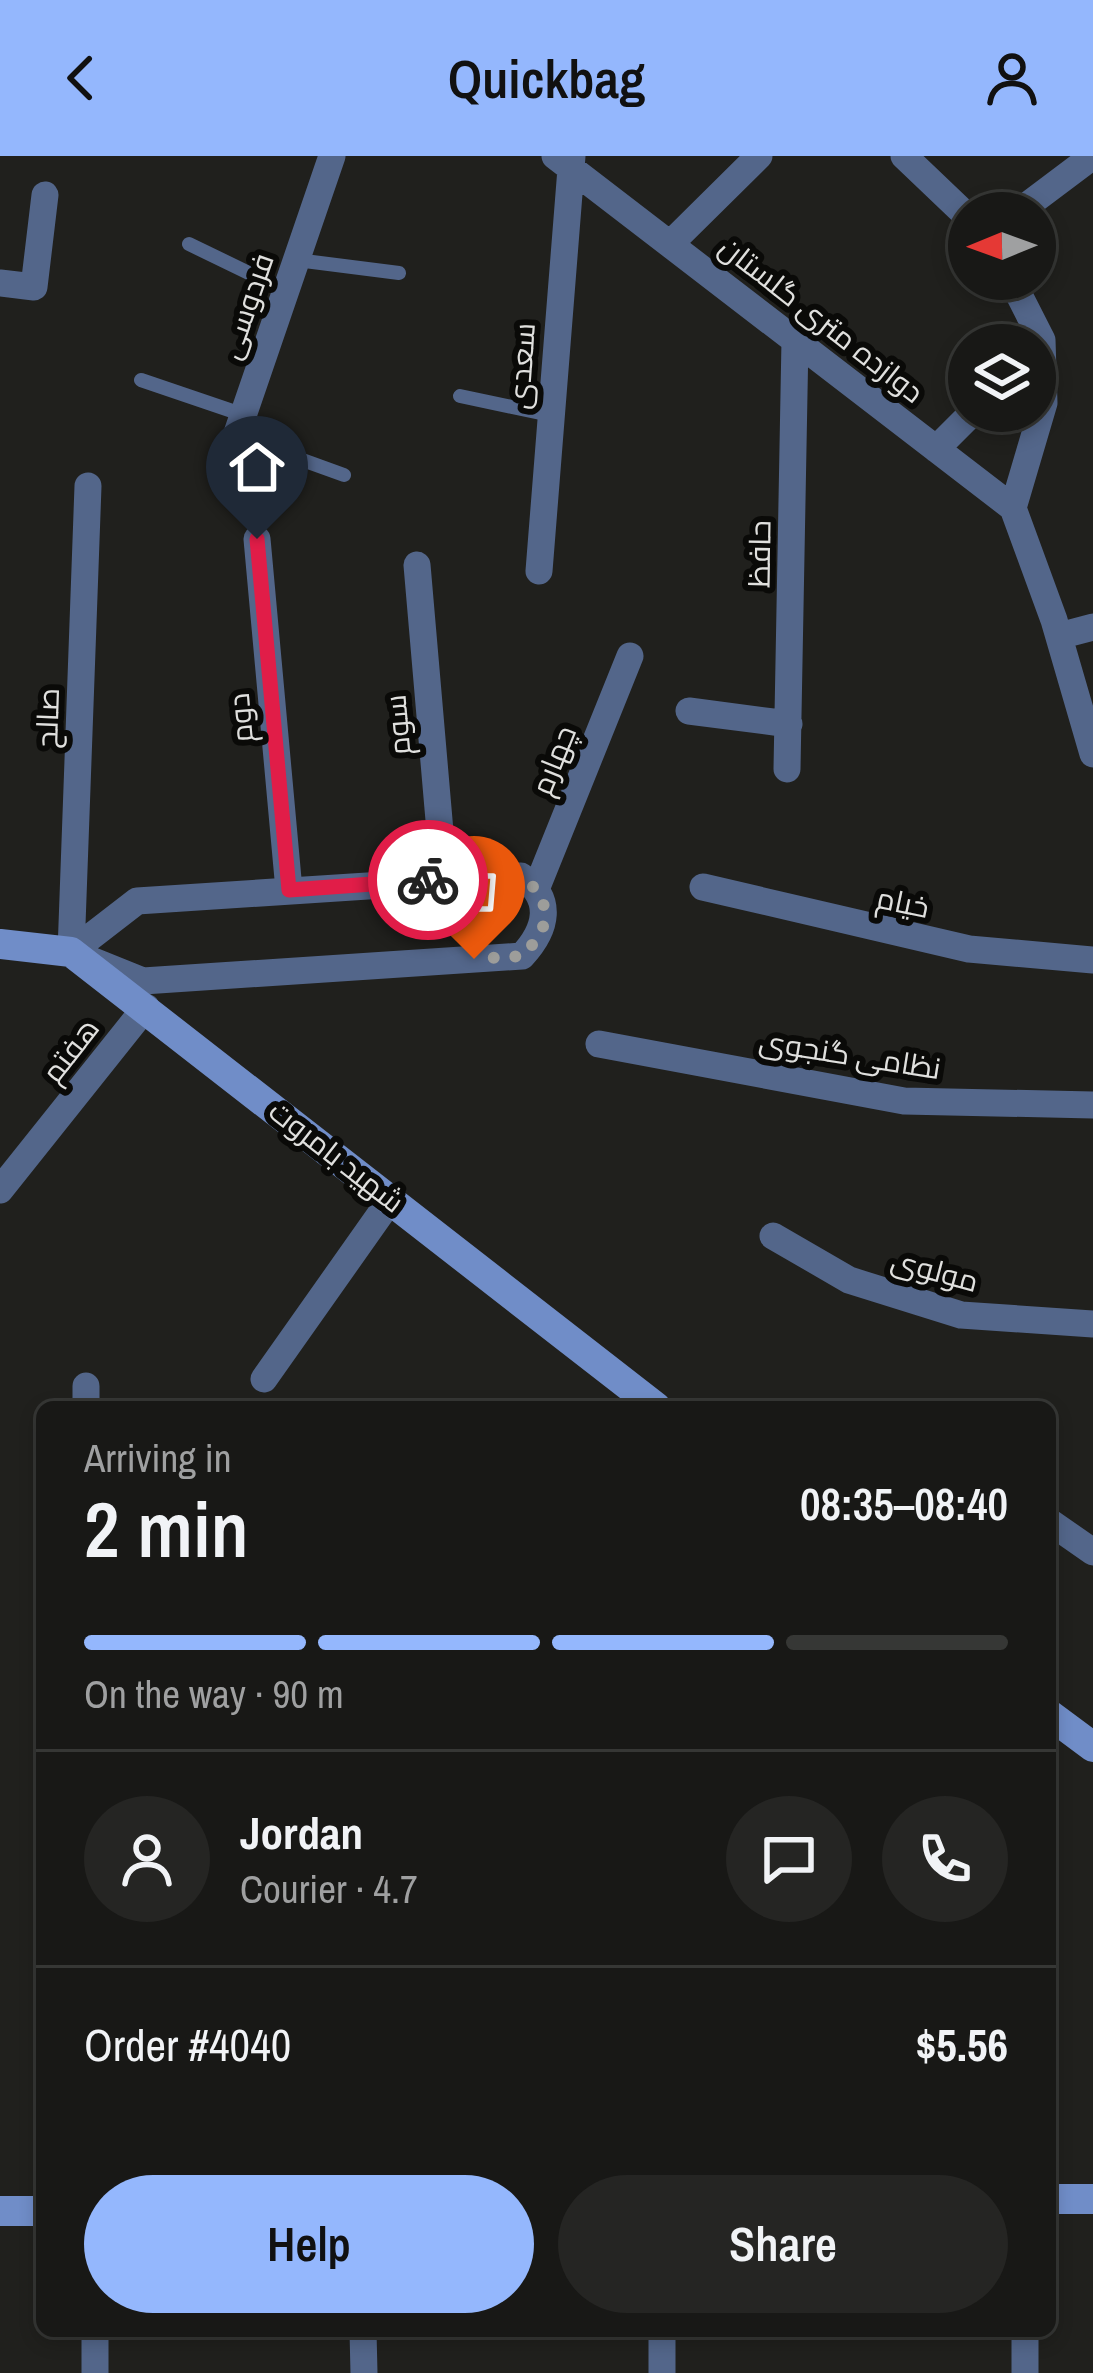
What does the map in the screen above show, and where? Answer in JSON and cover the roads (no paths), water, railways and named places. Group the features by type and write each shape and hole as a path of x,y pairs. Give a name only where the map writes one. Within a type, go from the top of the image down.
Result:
{"main road":[{"name":"شهید بامروت","path":"0,944 71,952 648,1401"},
{"path":"1056,1719 1093,1747"},
{"path":"1056,2199 1093,2199"},
{"path":"0,2211 36,2211"}],"street":[{"name":"فردوسی","path":"222,477 332,156"},
{"path":"670,244 759,156"},
{"path":"904,156 948,198"},
{"path":"1045,192 1093,156"},
{"name":"دوازده متری گلستان","path":"566,160 1013,508"},
{"name":"سعدی","path":"538,571 566,160"},
{"path":"0,283 34,286 46,195"},
{"path":"1022,300 1042,340 1044,403 1013,508 1059,636 1093,754"},
{"name":"حافظ","path":"787,769 795,340"},
{"path":"936,449 953,432"},
{"name":"صالح","path":"71,952 88,486"},
{"name":"دوم","path":"257,539 289,890"},
{"name":"سوم","path":"416,566 444,878"},
{"path":"1059,636 1093,627"},
{"name":"چهارم","path":"71,952 142,981 522,956 541,935 545,911 537,887 630,656"},
{"path":"689,711 789,724"},
{"path":"71,952 137,901 444,878 521,876 537,887"},
{"name":"خیام","path":"703,887 969,949 1093,960"},
{"name":"هفتم","path":"0,1190 146,1006"},
{"name":"نظامی گنجوی","path":"599,1044 904,1101 1093,1105"},
{"path":"264,1379 392,1199"},
{"name":"مولوی","path":"773,1236 849,1280 961,1315 1093,1324"},
{"path":"1056,1526 1093,1552"},
{"path":"94,2337 95,2373"},
{"path":"364,2337 364,2373"},
{"path":"662,2337 662,2373"},
{"path":"1024,2337 1025,2373"}],"lane":[{"path":"189,244 286,291"},
{"path":"296,260 399,273"},
{"path":"141,380 344,475"},
{"path":"460,396 550,415"}]}
